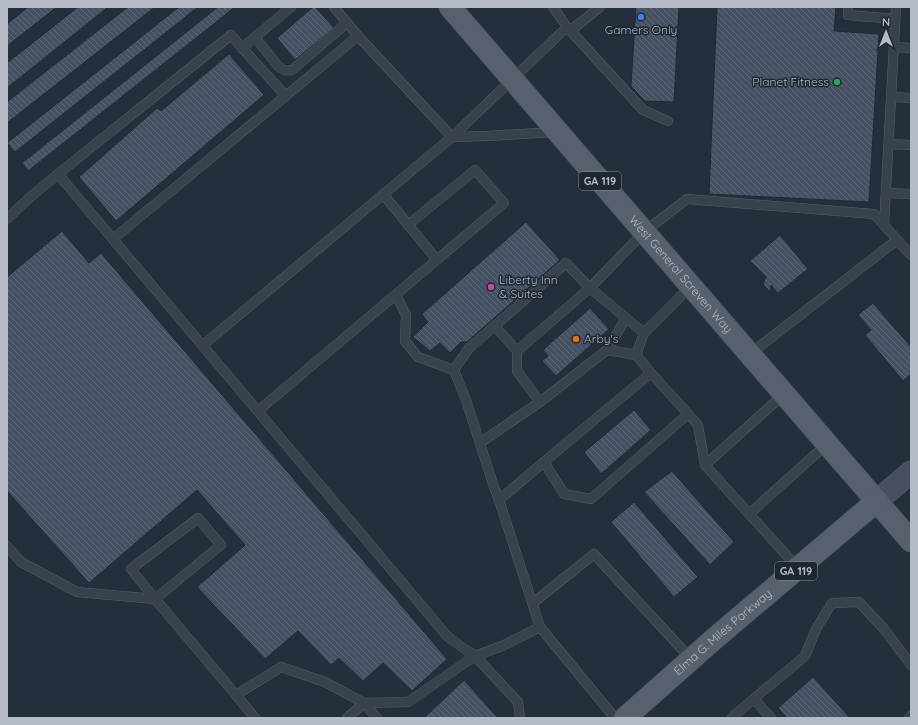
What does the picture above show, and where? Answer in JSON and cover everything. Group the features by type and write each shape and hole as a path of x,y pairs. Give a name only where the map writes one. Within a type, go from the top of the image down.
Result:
{"main road":[{"name":"West General Screven Way","path":"450,7 911,541"},
{"name":"Elma G. Miles Parkway","path":"625,718 714,639 877,501"}],"street":[{"path":"877,501 911,472"}],"lane":[{"path":"242,48 291,7"},
{"path":"334,7 358,36 452,137 557,132"},
{"path":"552,7 569,29 643,110 668,121"},
{"path":"203,345 452,137 512,79 569,29 600,7"},
{"path":"848,7 848,15 895,19"},
{"path":"884,225 896,7"},
{"path":"255,37 278,66 287,71 292,70 347,23"},
{"path":"7,219 58,174 231,35 286,96"},
{"path":"114,239 358,36"},
{"path":"894,47 911,48"},
{"path":"891,97 911,98"},
{"path":"889,144 911,145"},
{"path":"258,411 504,203 474,170 408,225"},
{"path":"58,174 448,637 475,656 518,702 520,718"},
{"path":"886,193 911,194"},
{"path":"383,194 437,260"},
{"path":"518,351 590,288 644,232 687,199 874,214 911,255"},
{"path":"750,354 899,242 911,244"},
{"path":"454,370 469,348 566,263 590,288 644,333"},
{"path":"636,355 644,333 691,286"},
{"path":"396,295 406,315 405,341 418,357 454,370 466,400 540,627 615,718"},
{"path":"480,442 540,402 606,350 626,318"},
{"path":"495,326 518,351 517,371 540,402"},
{"path":"606,350 636,355 698,425 705,465 798,569"},
{"path":"499,500 651,373"},
{"path":"705,465 784,394"},
{"path":"544,462 564,494 592,499 688,414"},
{"path":"749,514 827,443"},
{"path":"7,546 21,562 77,592 155,599 221,545 198,518 131,569 155,599 255,718"},
{"path":"533,603 594,554 692,660"},
{"path":"731,718 805,656 816,629 832,603 859,602 884,629 911,665"},
{"path":"347,718 364,703 408,702 475,656 502,646 540,627"},
{"path":"236,695 281,667 325,682 364,703 377,718"},
{"path":"754,699 771,718"}],"building":[{"path":"28,7 57,7 7,46 7,24"},
{"path":"78,7 108,7 7,88 7,63"},
{"path":"128,7 155,7 7,123 7,102"},
{"path":"179,7 198,7 15,152 7,143"},
{"path":"218,7 235,7 28,171 22,163"},
{"path":"313,7 315,7 334,28 295,60 277,38"},
{"path":"636,7 679,7 674,102 645,101 631,86"},
{"path":"717,7 836,7 834,31 879,34 869,202 709,194"},
{"path":"229,54 264,95 116,221 79,177 157,108 161,111"},
{"name":"Liberty Inn & Suites","path":"526,222 560,260 467,342 461,342 450,353 440,343 430,351 413,337 428,322 422,314"},
{"path":"62,231 89,263 101,253 447,659 412,691 383,663 363,681 339,658 331,665 298,631 265,659 197,587 245,545 197,490 89,583 7,491 7,277"},
{"path":"780,235 808,269 778,293 771,285 770,292 763,284 766,277 750,261"},
{"path":"873,303 911,347 911,374 903,381 865,335 871,330 858,315"},
{"name":"Arby's","path":"590,308 609,329 556,376 542,361 548,356 543,350"},
{"path":"634,410 651,430 601,474 584,452"},
{"path":"672,471 734,542 710,565 644,492"},
{"path":"634,502 698,577 674,597 611,522"},
{"path":"813,677 850,718 787,718 778,708"},
{"path":"464,680 498,718 424,718"}],"place":[{"name":"Gamers Only","path":"641,17"},
{"name":"Planet Fitness","path":"837,82"},
{"name":"Liberty Inn & Suites","path":"491,287"},
{"name":"Arby's","path":"576,339"}]}
